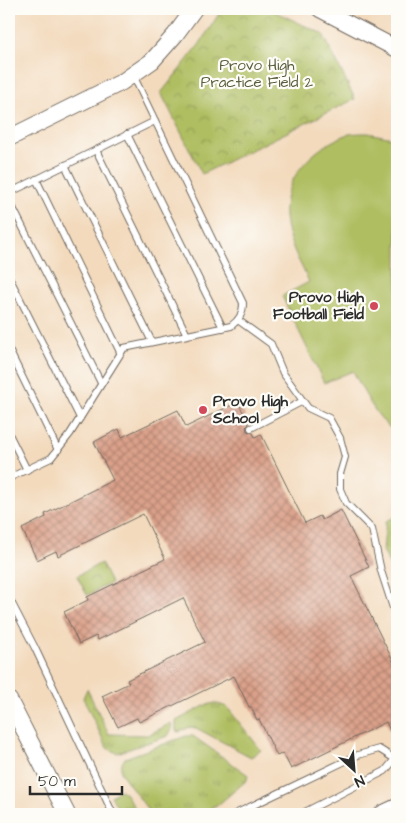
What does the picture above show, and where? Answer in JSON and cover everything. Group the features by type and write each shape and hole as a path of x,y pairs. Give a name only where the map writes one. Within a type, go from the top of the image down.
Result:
{"street":[{"path":"9,138 122,82 152,61 175,35 194,9"},
{"path":"320,9 397,49"},
{"path":"9,700 67,814"},
{"path":"382,814 397,807"}],"lane":[{"path":"9,478 51,458 80,418 124,348 230,326 238,320 243,310 242,303 133,74"},
{"path":"9,193 155,121"},
{"path":"127,134 223,328"},
{"path":"96,150 188,335"},
{"path":"65,165 152,342"},
{"path":"36,179 120,352"},
{"path":"9,200 101,384"},
{"path":"9,277 80,418"},
{"path":"238,320 271,344 283,373 308,408 329,418 340,438 345,457 340,474 340,489 346,503 372,529 397,620"},
{"path":"9,350 58,450"},
{"path":"251,428 303,401"},
{"path":"9,434 27,470"},
{"path":"9,598 113,814"},
{"path":"235,814 358,755 379,749 396,759 385,770 300,814"}],"green space":[{"name":"Provo High Practice Field 2","path":"222,9 269,9 323,34 355,99 202,174 161,93 199,45"},
{"path":"368,133 397,139 397,434 377,413 353,371 324,383 282,296 309,282 291,243 286,226 285,203 295,177 313,155 336,139 349,134"},
{"path":"397,516 397,582 383,550 386,521"},
{"path":"101,563 111,583 87,595 77,576"},
{"path":"87,689 109,734 148,735 171,723 172,729 168,736 117,753 107,748 83,698"},
{"path":"215,703 227,707 261,750 251,757 196,728 190,727 179,732 176,731 176,721 206,705"},
{"path":"186,736 193,736 248,775 247,780 219,804 198,814 151,814 121,773 121,765 125,758"},
{"path":"120,790 125,793 139,814 121,814 111,796"}],"building":[{"name":"Provo High School","path":"238,402 249,424 246,427 247,431 253,433 255,437 261,434 305,523 320,516 322,520 341,510 369,567 351,576 394,663 397,661 397,746 386,722 291,769 283,753 277,756 259,719 257,720 251,707 249,707 234,676 139,722 137,718 118,727 102,696 129,683 127,680 205,642 183,598 98,640 96,636 79,644 64,612 88,600 87,597 165,559 143,514 58,556 56,551 37,560 22,529 46,517 45,514 113,480 94,442 119,429 122,437 178,410 186,427"}],"place":[{"name":"Provo High Football Field","path":"374,306"},
{"name":"Provo High School","path":"203,410"}]}
